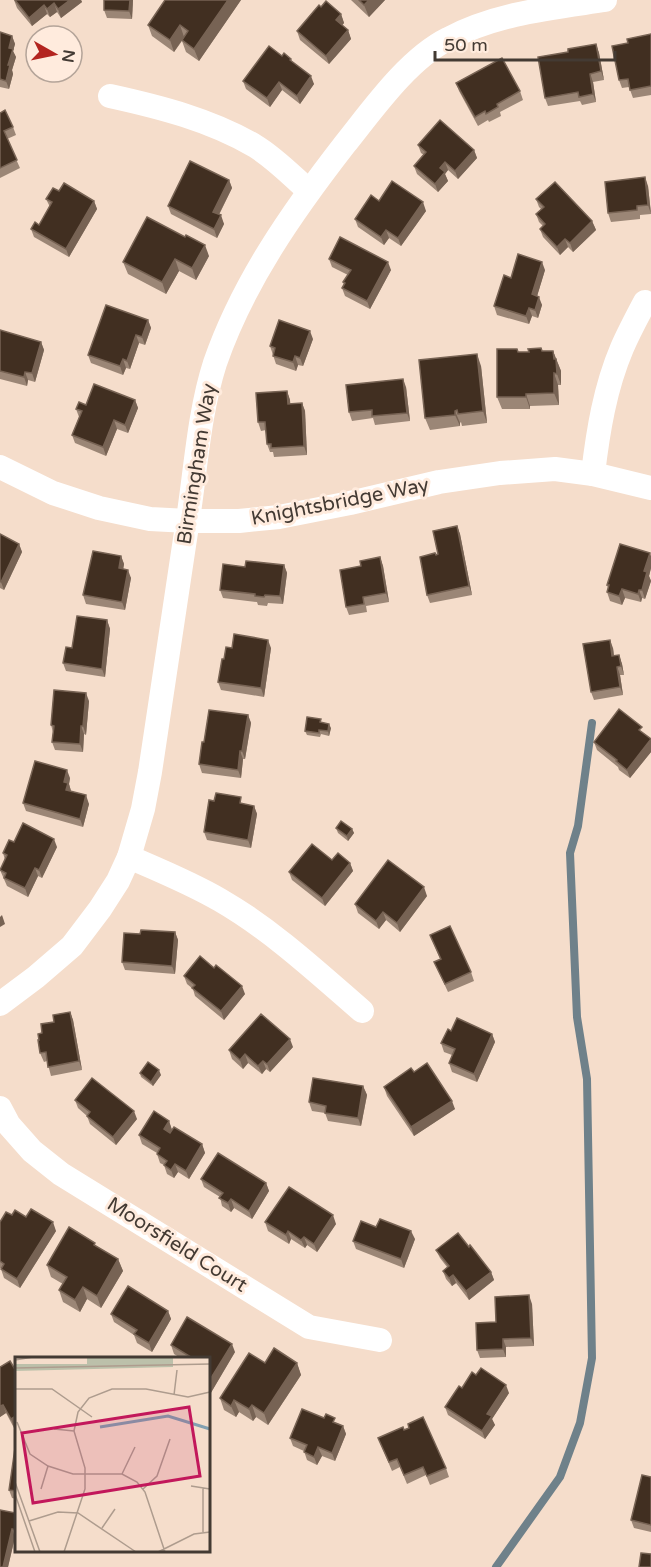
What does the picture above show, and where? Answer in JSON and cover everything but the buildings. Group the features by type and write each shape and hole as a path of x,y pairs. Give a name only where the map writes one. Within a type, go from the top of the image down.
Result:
{"street":[{"name":"Birmingham Way","path":"0,1004 72,946 118,881 129,857 143,809 150,772 204,402 229,328 251,282 309,191 378,101 428,52 447,39 491,21 530,11 605,0"},
{"path":"110,96 162,108 217,127 255,147 309,191"},
{"path":"593,474 606,395 622,349 645,302"},
{"name":"Knightsbridge Way","path":"0,467 52,493 99,508 150,519 188,521 239,521 279,517 439,482 500,473 555,469 593,474 651,488"},
{"path":"129,857 220,900 288,948 362,1011"},
{"name":"Moorsfield Court","path":"0,1108 9,1125 32,1151 61,1174 309,1327 380,1340"}],"waterway":[{"path":"496,1567 560,1477 580,1423 592,1358 587,1079 577,1017 570,853 578,826 592,723"}]}
